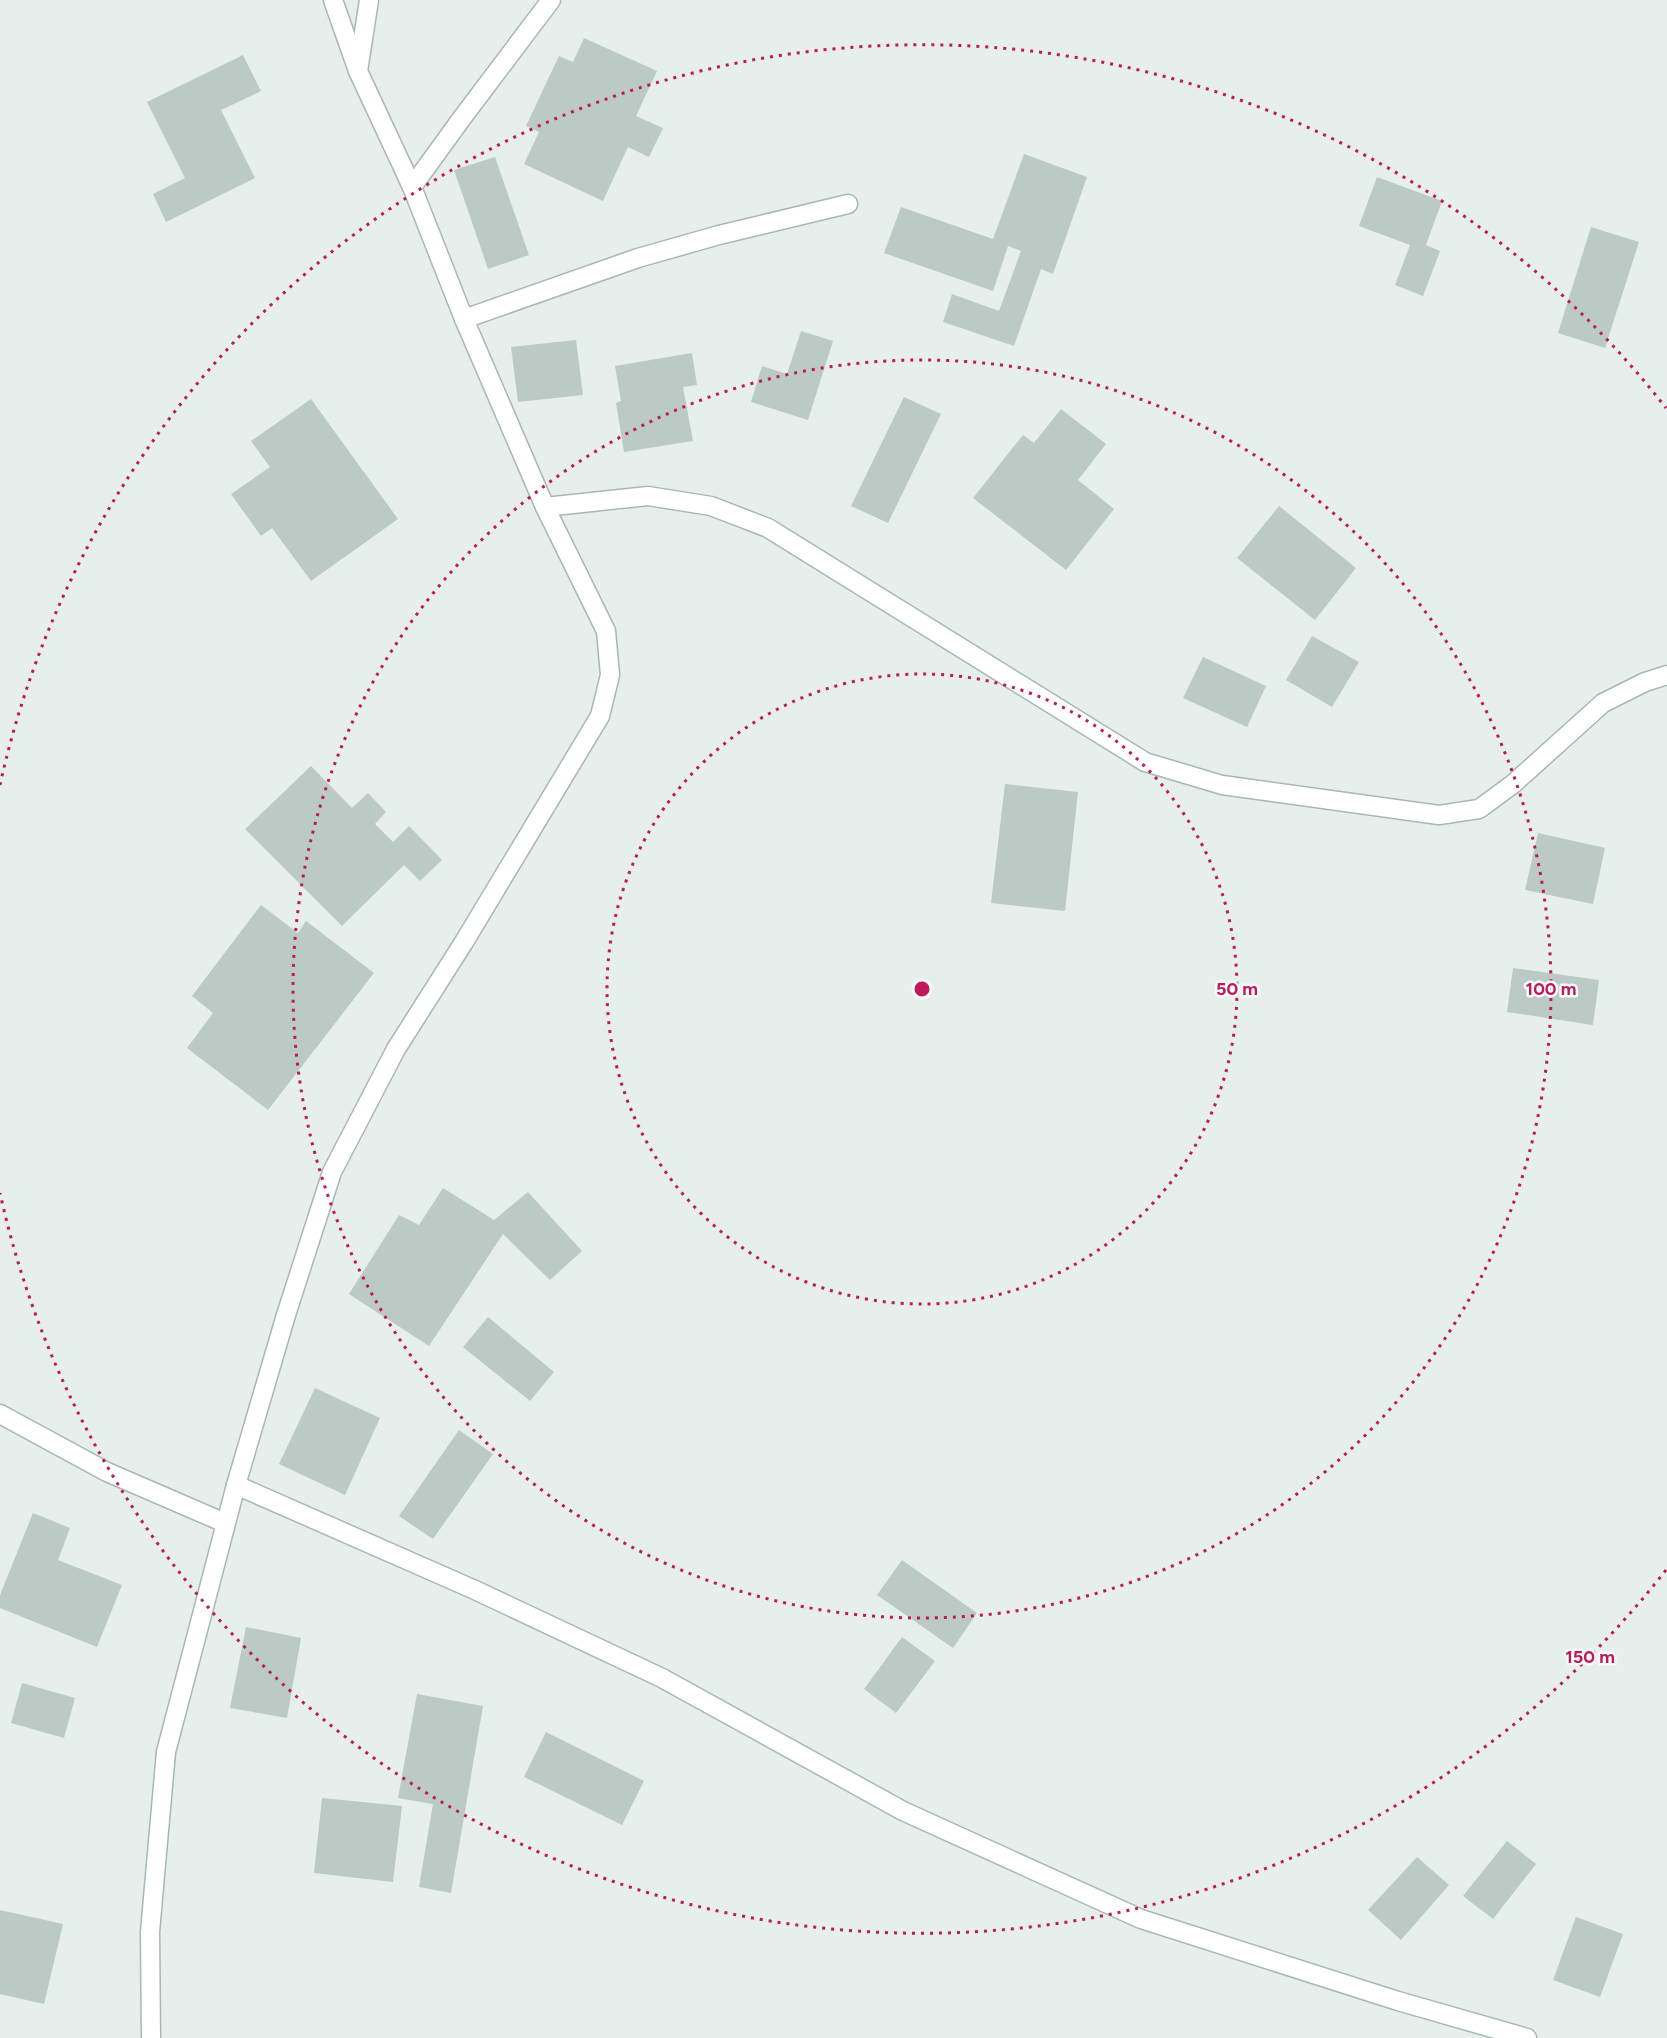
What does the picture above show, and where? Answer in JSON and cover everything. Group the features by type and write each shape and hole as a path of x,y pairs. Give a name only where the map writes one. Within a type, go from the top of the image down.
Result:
{"street":[{"path":"151,2038 150,1932 166,1752 225,1523 286,1315 332,1172 396,1049 464,942 600,716 610,675 606,631 545,507 464,319 412,187 358,71 333,0"},
{"path":"358,71 369,0"},
{"path":"412,187 551,0"},
{"path":"464,319 638,258 719,235 848,204"},
{"path":"545,507 648,496 711,506 768,528 1145,762 1222,785 1438,815 1479,809 1513,784 1603,703 1645,682 1667,675"},
{"path":"0,1414 107,1472 225,1523"},
{"path":"236,1485 475,1590 662,1678 903,1811 1140,1919 1398,2001 1527,2038"}],"building":[{"path":"584,38 657,71 636,116 663,128 649,157 628,147 603,201 524,164 539,132 526,126 559,56 573,62"},
{"path":"243,55 261,91 221,110 255,178 166,222 153,194 185,178 147,102"},
{"path":"1024,154 1087,177 1053,274 1041,269 1014,346 943,322 952,294 999,311 1021,251 1008,246 993,291 884,253 901,207 993,239"},
{"path":"495,157 529,255 488,269 454,170"},
{"path":"1377,177 1442,201 1426,245 1440,251 1423,296 1395,285 1410,245 1359,226"},
{"path":"1591,227 1639,242 1605,348 1558,333"},
{"path":"801,331 833,341 808,420 751,402 762,366 787,374"},
{"path":"576,340 583,395 518,402 511,347"},
{"path":"692,353 697,385 683,387 693,441 624,452 616,403 621,401 615,366"},
{"path":"904,397 941,414 888,523 851,506"},
{"path":"311,399 398,519 311,581 272,528 261,536 231,494 270,467 251,441"},
{"path":"1061,409 1106,444 1078,480 1114,509 1066,570 973,498 1023,435 1034,443"},
{"path":"1279,506 1356,568 1315,620 1237,558"},
{"path":"1312,636 1359,662 1332,707 1286,680"},
{"path":"1203,657 1266,686 1247,727 1183,698"},
{"path":"311,766 352,808 368,793 386,812 375,824 393,842 409,826 442,860 420,881 404,865 342,926 245,829"},
{"path":"1005,784 1078,792 1065,911 991,903"},
{"path":"1538,833 1605,848 1593,904 1525,890"},
{"path":"261,905 298,933 306,921 374,973 268,1110 187,1048 213,1013 192,996"},
{"path":"1513,968 1599,980 1593,1025 1507,1012"},
{"path":"443,1188 494,1220 528,1192 582,1251 550,1280 503,1234 429,1346 349,1294 399,1215 419,1225"},
{"path":"488,1317 554,1372 530,1401 463,1347"},
{"path":"315,1388 380,1418 345,1495 279,1464"},
{"path":"459,1430 493,1454 433,1539 399,1516"},
{"path":"33,1513 70,1528 58,1560 122,1585 97,1647 0,1608 0,1595"},
{"path":"902,1560 977,1613 953,1648 877,1595"},
{"path":"246,1627 301,1638 287,1718 230,1708"},
{"path":"902,1637 935,1661 896,1713 864,1689"},
{"path":"22,1683 75,1698 64,1738 11,1723"},
{"path":"417,1694 483,1706 451,1893 419,1887 433,1804 398,1798"},
{"path":"546,1732 644,1781 622,1825 524,1777"},
{"path":"322,1798 402,1806 393,1882 314,1873"},
{"path":"1507,1841 1536,1864 1493,1919 1463,1896"},
{"path":"1417,1857 1449,1885 1401,1940 1368,1910"},
{"path":"0,1910 63,1924 44,2004 0,1994"},
{"path":"1576,1917 1623,1934 1600,1997 1553,1980"}]}
